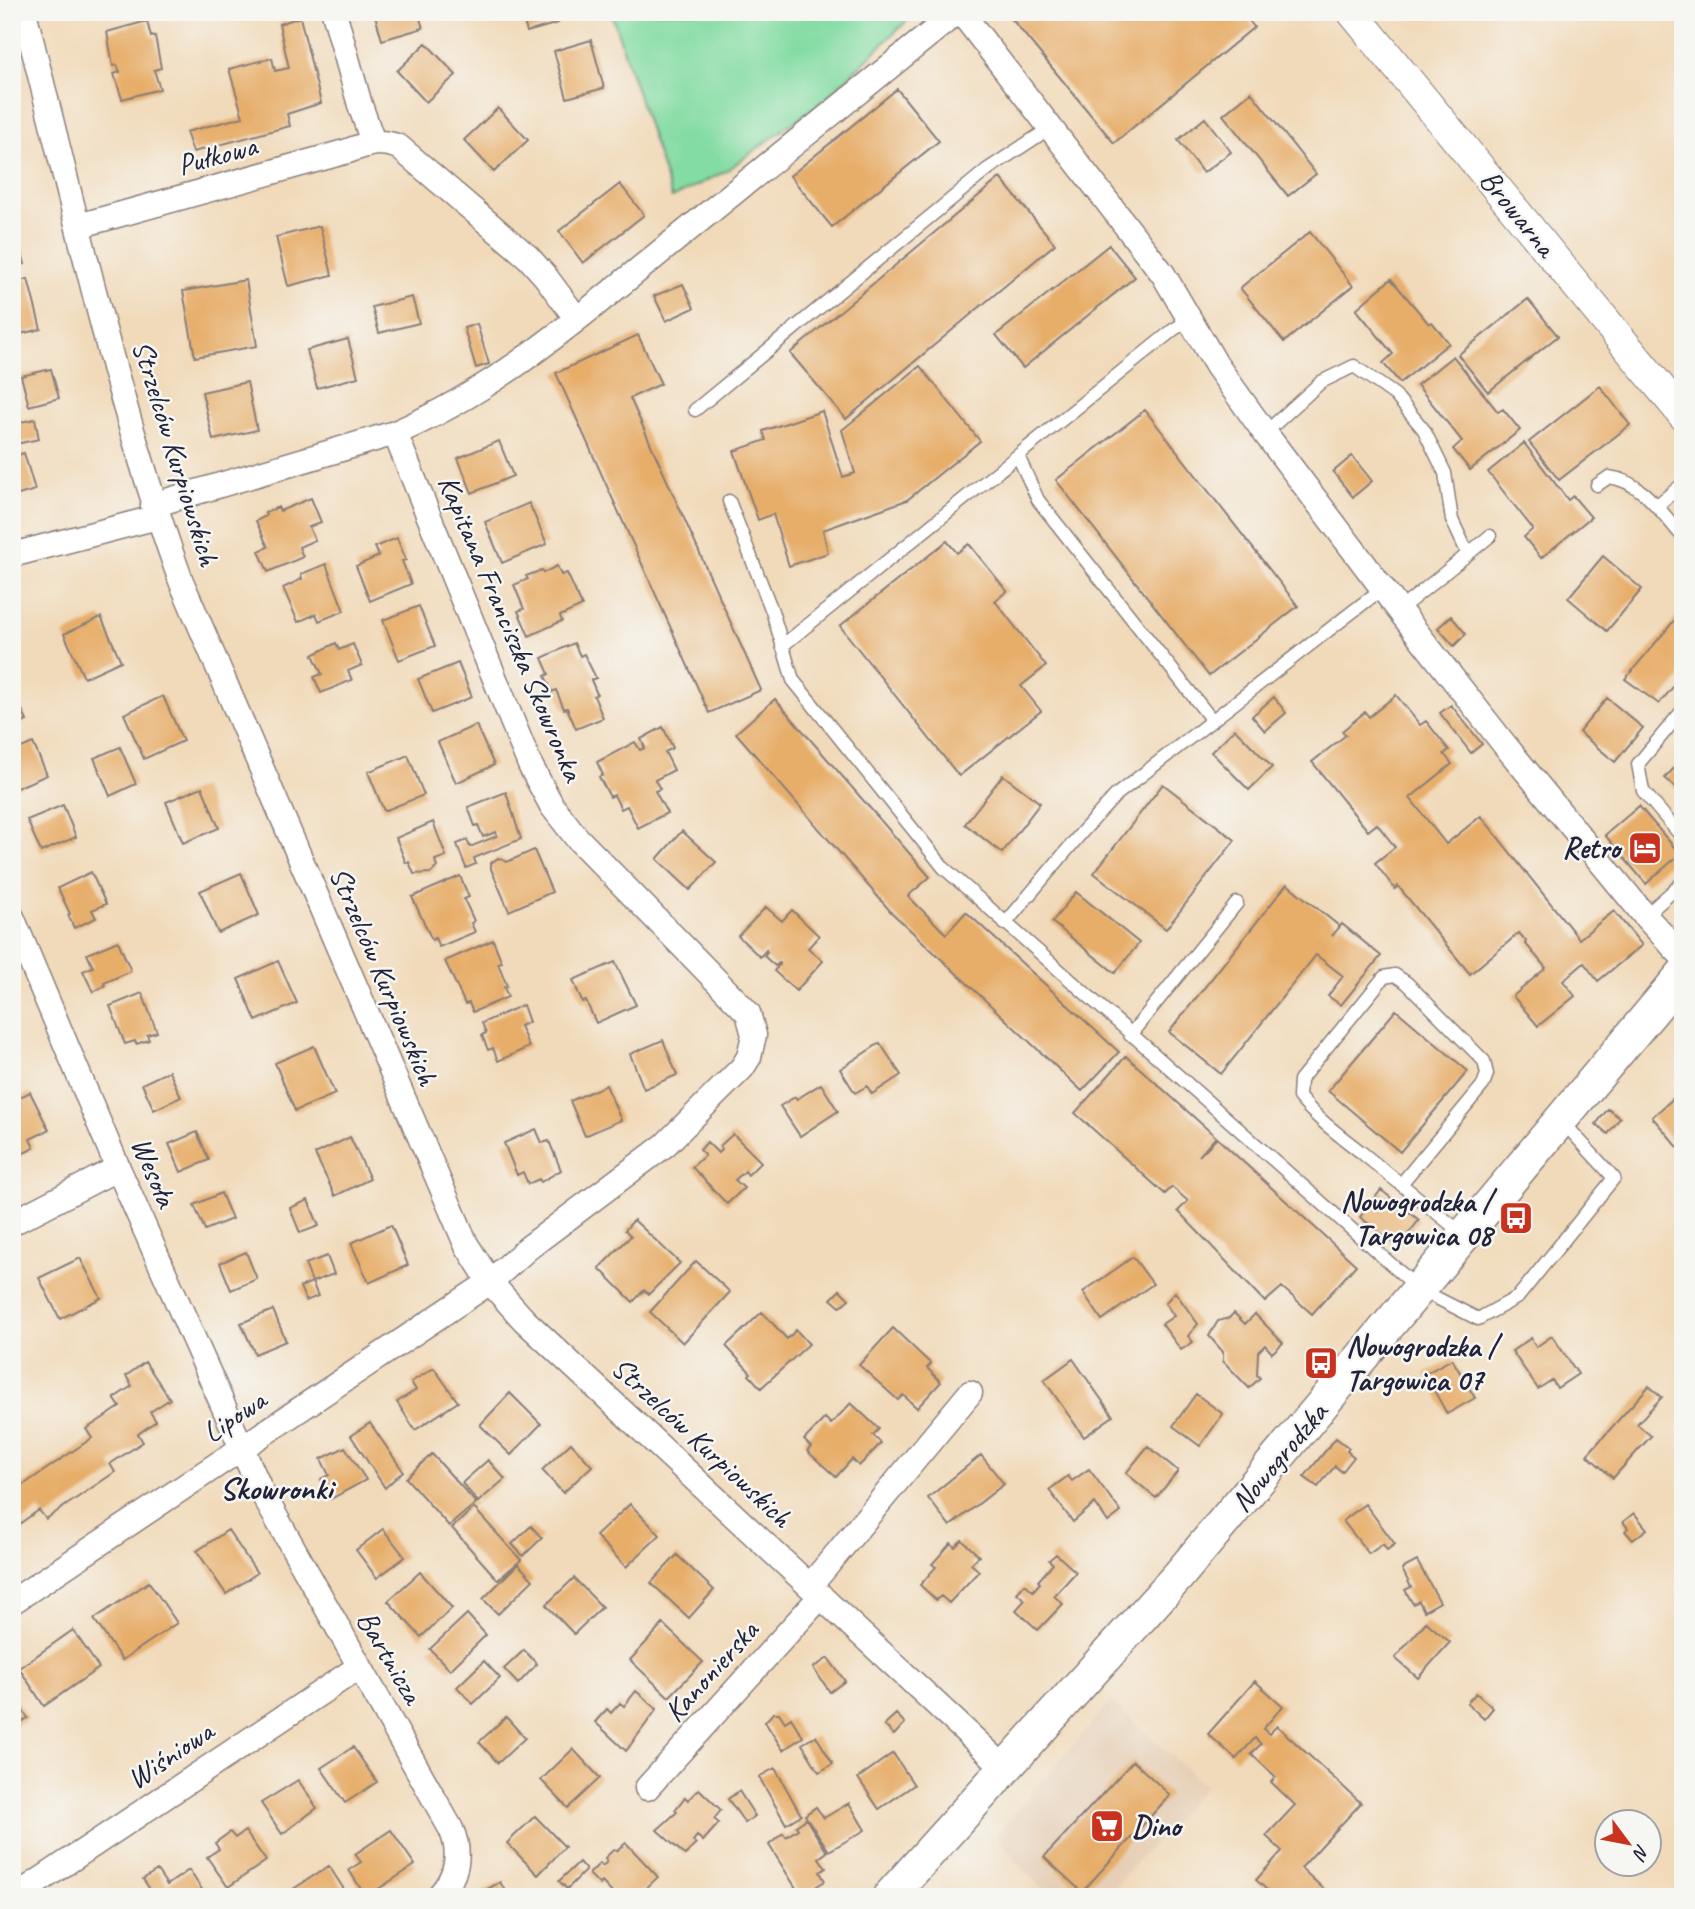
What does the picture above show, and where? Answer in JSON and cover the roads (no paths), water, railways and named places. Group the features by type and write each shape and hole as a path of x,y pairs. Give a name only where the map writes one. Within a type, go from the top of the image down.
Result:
{"main road":[{"name":"Nowogrodzka","path":"889,1897 1187,1566 1683,974"}],"street":[{"name":"Strzelców Kurpiowskich","path":"24,12 78,226 156,511 181,581 473,1258 490,1282 524,1320 1006,1769"},
{"path":"334,12 373,142 386,142 399,147 507,239 545,276 578,319"},
{"path":"12,555 395,433 430,418 488,385 508,373 578,319 959,12 1163,274 1217,366 1399,610 1504,744 1645,916 1683,957"},
{"name":"Browarna","path":"1352,12 1683,415"},
{"name":"Pułkowa","path":"78,226 373,142"},
{"name":"Kapitana Franciszka Skowronka","path":"395,433 530,765 552,806 605,869 732,995 748,1013 753,1028 751,1050 742,1068 665,1144 528,1248 490,1282"},
{"name":"Wesoła","path":"12,918 242,1450"},
{"path":"12,1223 118,1168"},
{"name":"Lipowa","path":"12,1602 490,1282"},
{"name":"Kanonierska","path":"646,1787 816,1591 970,1393"},
{"name":"Bartnicza","path":"242,1450 260,1489 447,1819 455,1838 457,1861 449,1882 438,1897"},
{"name":"Wiśniowa","path":"15,1897 359,1667"}],"lane":[{"path":"695,410 988,169 1050,128"},
{"path":"782,646 1173,330 1189,320"},
{"path":"1265,433 1321,382 1354,366 1395,395 1424,430 1445,473 1452,520 1468,554"},
{"path":"1018,456 1038,500 1212,720"},
{"path":"1597,485 1609,477 1624,479 1641,490 1683,537"},
{"path":"1656,506 1683,484"},
{"path":"729,501 772,611 793,680 944,868 1419,1289 1478,1320 1517,1297 1614,1178 1560,1120"},
{"path":"1399,610 1490,536"},
{"path":"1005,924 1116,795 1383,587"},
{"path":"1683,710 1638,764 1643,791 1683,838"},
{"path":"1645,916 1683,882"},
{"path":"1130,1035 1237,903"},
{"path":"1401,1184 1483,1085 1487,1074 1484,1061 1407,983 1395,975 1384,977 1300,1080 1300,1097 1311,1112 1464,1235"}],"place":[{"name":"Retro","path":"1645,848"},
{"name":"Nowogrodzka / Targowica 08","path":"1516,1218"},
{"name":"Nowogrodzka / Targowica 07","path":"1321,1363"},
{"name":"Dino","path":"1107,1826"}],"district":[{"name":"Skowronki","path":"276,1488"}]}
